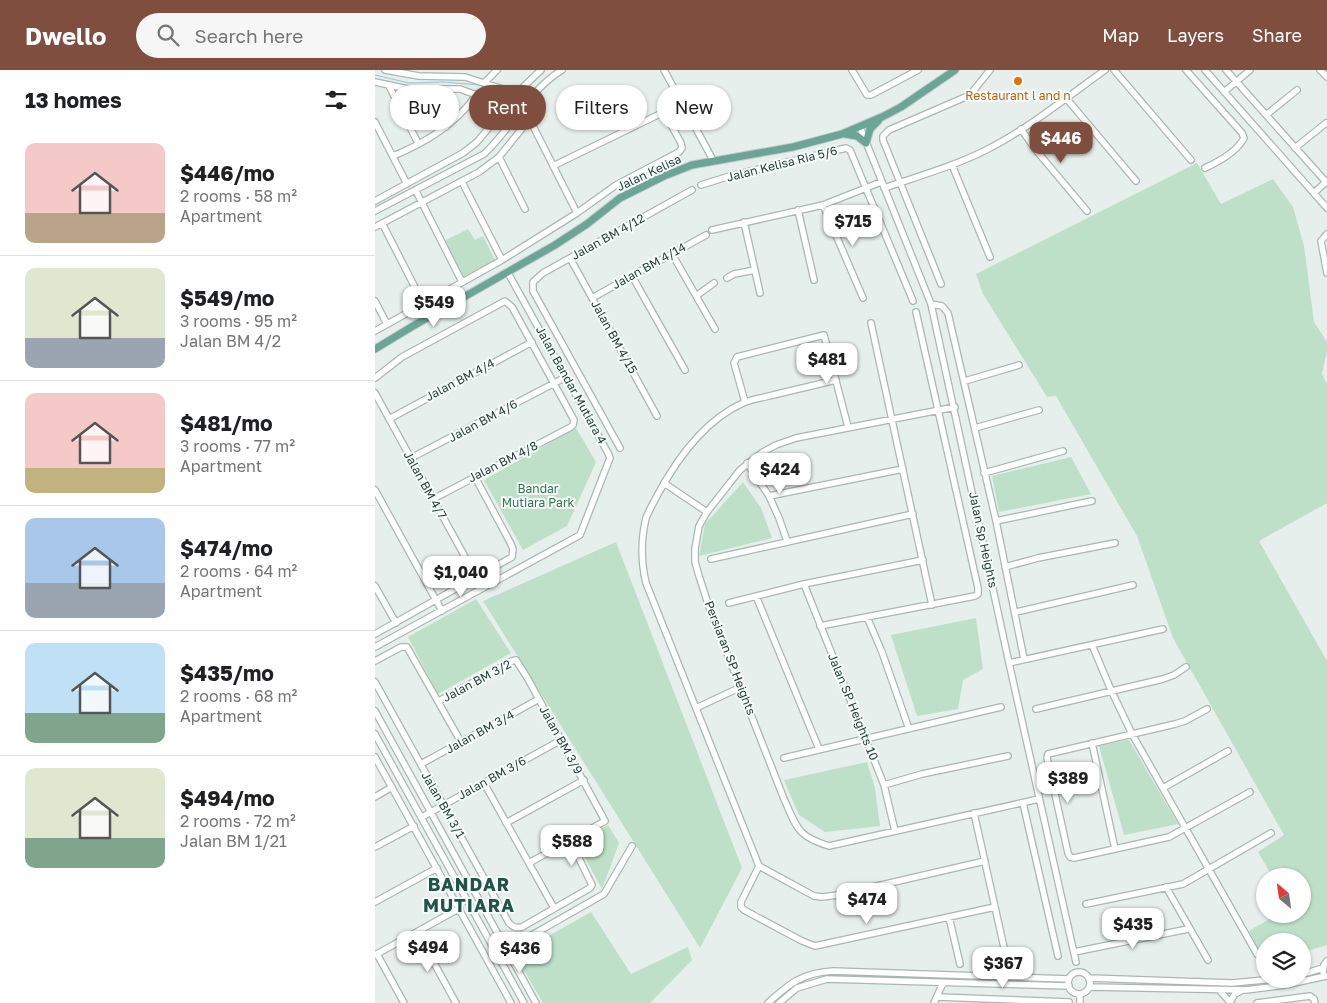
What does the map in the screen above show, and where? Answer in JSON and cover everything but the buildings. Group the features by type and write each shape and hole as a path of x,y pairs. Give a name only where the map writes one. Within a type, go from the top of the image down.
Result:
{"main road":[{"name":"Jalan Kelisa","path":"375,350 573,234 626,195 677,170 713,160 793,147 842,134 882,117 916,98 955,70"},
{"path":"842,134 857,136 866,142 870,129 882,117"}],"street":[{"path":"385,70 419,76 465,77 485,82 513,93 518,92 541,70"},
{"path":"444,76 450,70"},
{"path":"485,82 497,70"},
{"path":"487,130 473,146 455,159 375,200 378,210 484,154 539,89 560,70"},
{"path":"664,70 713,160"},
{"path":"852,70 867,95 871,95 918,70"},
{"path":"941,284 883,140 885,132 967,97 990,70"},
{"name":"Jalan BM 4/14","path":"592,298 709,232 744,222 823,205 867,189 900,182 952,164 990,148 1021,129 1105,70"},
{"path":"1114,70 1191,160"},
{"path":"1186,70 1242,133 1244,138 1224,158 1205,168"},
{"path":"1205,70 1327,208"},
{"path":"1226,70 1326,182 1314,193"},
{"path":"1224,92 1250,70"},
{"path":"1320,70 1327,77"},
{"path":"375,82 389,86 418,143"},
{"path":"1266,116 1297,90"},
{"path":"1066,98 1135,181"},
{"path":"459,116 469,105"},
{"path":"375,331 502,260 577,213 616,184 679,152 682,148 681,142 664,112 553,166"},
{"path":"375,122 407,184"},
{"path":"1295,148 1326,123"},
{"name":"Jalan Sp Heights","path":"860,127 931,304 1076,962"},
{"path":"1021,129 1035,149 1087,210"},
{"path":"393,156 441,130"},
{"path":"375,227 479,172 499,156 521,130"},
{"path":"535,130 577,213"},
{"name":"Jalan Kelisa Ria 5/6","path":"701,185 730,176 846,148 852,152 913,301"},
{"path":"499,156 525,209"},
{"path":"952,164 990,257"},
{"path":"462,182 502,260"},
{"name":"Jalan BM 4/12","path":"595,403 533,291 533,282 570,258 692,190"},
{"path":"417,191 462,282"},
{"path":"823,205 863,298"},
{"path":"798,210 814,280"},
{"path":"744,222 760,293"},
{"path":"382,223 423,304"},
{"path":"1327,234 1321,242 1327,274"},
{"path":"672,254 715,330"},
{"name":"Jalan BM 4/15","path":"570,258 657,416"},
{"path":"727,278 734,274 755,270"},
{"name":"Jalan Bandar Mutiara 4","path":"375,647 577,537 583,531 609,458 584,409 508,273"},
{"path":"633,276 685,370"},
{"path":"696,296 715,283"},
{"path":"375,301 387,324"},
{"path":"375,378 402,357 505,301 512,307 555,383"},
{"path":"931,304 942,306 948,313 965,381 1025,659"},
{"path":"820,626 932,605 979,594 916,312"},
{"path":"871,323 932,605"},
{"path":"745,402 734,363 737,357 825,335 848,427"},
{"name":"Jalan BM 4/4","path":"389,419 532,342"},
{"path":"965,381 1019,365"},
{"name":"Jalan BM 4/6","path":"411,458 566,377"},
{"path":"836,380 745,402 725,412 703,432 664,483 647,517 643,541 643,571 646,583 759,866 814,896 822,897 985,861"},
{"name":"Jalan BM 4/8","path":"433,499 573,425 574,420 555,383"},
{"name":"Jalan BM 4/7","path":"375,393 476,578"},
{"path":"584,409 595,403 621,448"},
{"name":"Persiaran SP Heights","path":"955,407 797,438 776,445 763,452 747,463 707,512 699,526 696,538 695,562 710,610 784,799 800,832 819,843 829,846 1039,799"},
{"path":"975,428 1039,410"},
{"path":"984,473 1063,451"},
{"path":"747,463 769,496 787,541"},
{"path":"769,496 903,469"},
{"path":"375,634 510,559 513,553 511,544 475,477"},
{"path":"664,483 707,512"},
{"path":"375,490 442,611"},
{"path":"996,521 1093,501"},
{"path":"711,558 913,514"},
{"path":"1005,567 1037,558 1115,543"},
{"path":"729,603 803,584 923,560"},
{"name":"Jalan SP Heights 10","path":"803,584 884,785 895,831"},
{"path":"375,586 396,623"},
{"path":"1016,612 1133,586"},
{"path":"757,596 819,749"},
{"path":"867,617 882,652 909,729"},
{"path":"1009,663 1163,629"},
{"path":"1092,645 1132,734 1256,952"},
{"path":"375,661 401,647 407,646 461,742"},
{"name":"Jalan BM 3/9","path":"516,660 519,662 605,821 571,842"},
{"name":"Jalan BM 3/2","path":"439,701 516,660"},
{"path":"1035,709 1163,679 1174,675 1186,667"},
{"name":"Jalan BM 3/1","path":"375,682 509,923 516,928 554,908"},
{"path":"697,708 741,687"},
{"name":"Jalan BM 3/4","path":"421,764 539,699"},
{"path":"784,758 1001,708"},
{"path":"1207,709 1185,721 1048,754 1047,758 1066,847 1070,857 1074,858 1115,850 1169,836 1249,792"},
{"path":"375,711 536,1003"},
{"path":"375,734 524,1003"},
{"name":"Jalan BM 3/6","path":"422,817 561,740"},
{"path":"1092,743 1115,850"},
{"path":"1163,788 1228,751"},
{"path":"884,785 922,774 1008,756"},
{"path":"375,757 511,1003"},
{"path":"506,823 584,780"},
{"path":"484,783 554,908 590,888 592,885 571,842 529,863"},
{"path":"375,797 392,788"},
{"path":"1023,803 1058,956"},
{"path":"974,813 1005,952"},
{"path":"375,848 414,826"},
{"path":"1086,904 1183,884 1271,833"},
{"path":"497,954 604,894 632,846"},
{"path":"759,866 741,902 741,907 787,934 815,946 995,907"},
{"path":"375,902 437,868"},
{"path":"1165,887 1208,960"},
{"path":"404,1003 376,955 460,908"},
{"path":"949,917 960,964"},
{"path":"1074,952 1188,929"},
{"path":"417,932 457,1003"},
{"path":"1311,972 1323,968 1327,961"},
{"path":"1090,987 1243,990 1285,985 1326,977 1323,968"},
{"path":"768,1003 801,977 833,970 1069,979"},
{"path":"1074,973 1086,974 1089,978 1090,987 1086,992 1080,994 1072,992 1069,986 1069,979 1074,973"},
{"path":"1089,978 1232,983 1256,981"},
{"path":"779,1003 797,988 827,979 1069,986"},
{"path":"943,983 936,1000 1069,1002"},
{"path":"1219,990 1230,1002 1235,994 1243,990"},
{"path":"1079,1003 1080,994"},
{"path":"1257,1003 1310,996 1314,999 1315,1003"}],"green space":[{"path":"1197,163 1221,204 1273,179 1293,207 1304,246 1314,322 1327,342 1322,374 1327,384 1327,503 1259,541 1327,661 1327,945 1311,950 1311,933 1256,933 1256,944 1249,931 1263,923 1311,923 1311,868 1267,868 1258,852 1284,835 1173,638 1137,536 1056,396 1047,397 983,294 976,274"},
{"path":"468,229 475,240 483,236 495,260 463,278 444,241"},
{"name":"Bandar Mutiara Park","path":"576,428 596,462 567,526 523,550 484,480"},
{"path":"1071,457 1091,494 999,512 992,476"},
{"path":"743,482 761,508 772,538 699,556 705,524"},
{"path":"616,542 742,868 700,948 483,601"},
{"path":"476,599 511,653 438,694 408,637"},
{"path":"976,618 983,669 963,680 958,709 917,716 891,635"},
{"path":"1129,740 1178,824 1124,835 1099,746"},
{"path":"867,762 875,788 880,826 825,832 799,815 784,780"},
{"path":"608,825 619,843 602,889 578,845 580,840"},
{"path":"591,912 631,974 688,947 692,960 650,1003 543,1003 515,955"}],"waterway":[{"path":"375,75 409,83 444,82 479,85"}],"place":[{"name":"Restaurant l and n","path":"1018,81"}],"district":[{"name":"BANDAR MUTIARA","path":"469,895"}]}
